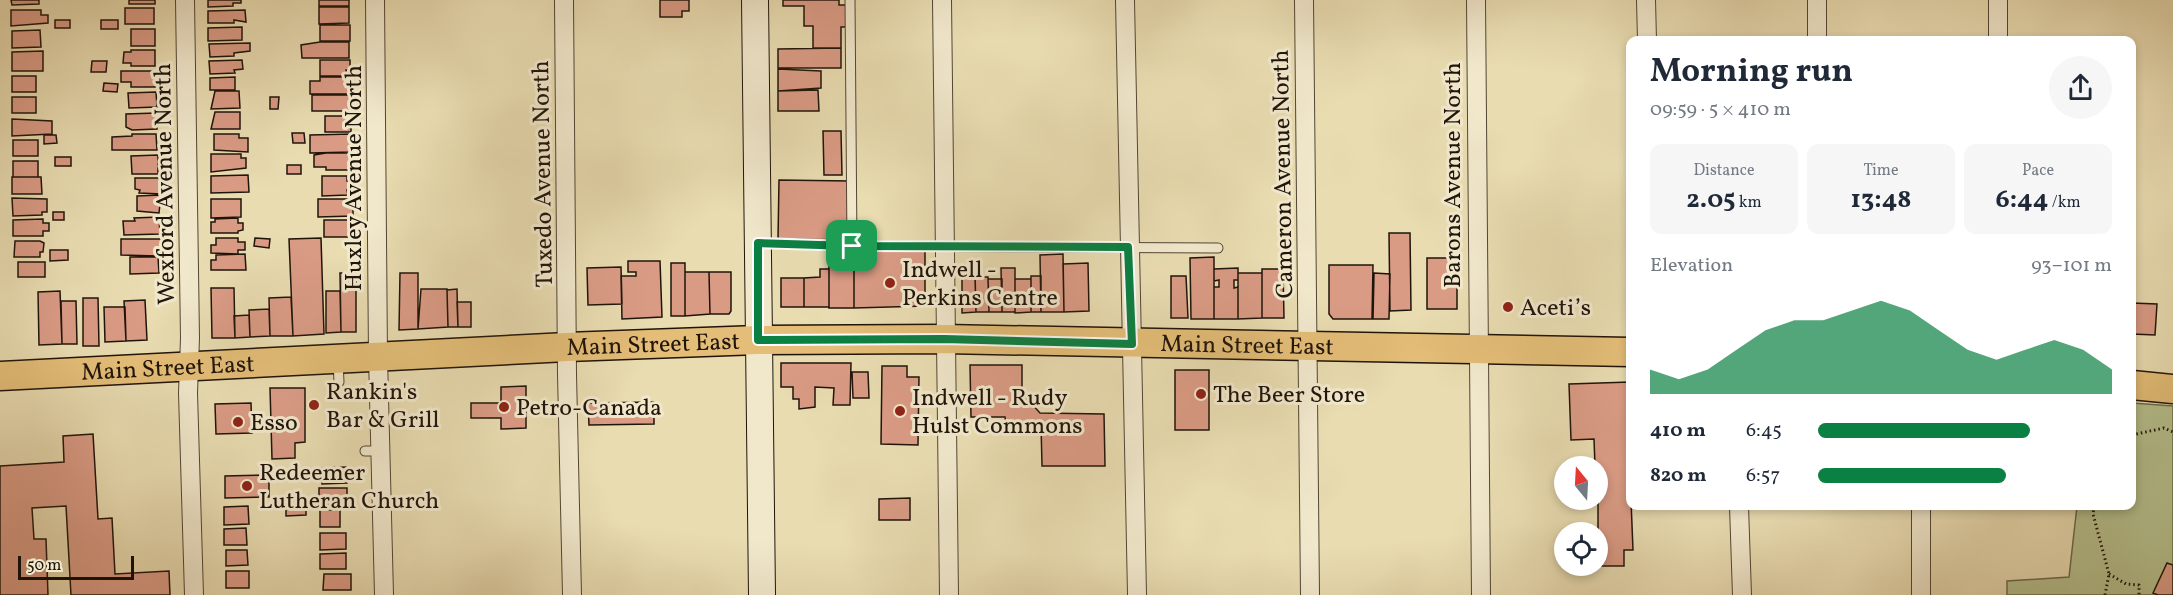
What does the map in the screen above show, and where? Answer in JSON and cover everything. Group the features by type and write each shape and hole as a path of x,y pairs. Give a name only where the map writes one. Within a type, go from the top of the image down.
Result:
{"main road":[{"path":"755,0 762,595"},
{"name":"Main Street East","path":"0,376 188,367 338,370 378,357 758,340 944,339 1626,352"},
{"path":"2136,385 2173,389"}],"street":[{"name":"Wexford Avenue North","path":"185,0 188,367 194,595"},
{"name":"Huxley Avenue North","path":"375,0 378,357 374,451 384,595"},
{"name":"Tuxedo Avenue North","path":"564,0 567,347 573,595"},
{"path":"942,0 944,339 949,595"},
{"path":"1125,0 1128,247 1137,595"},
{"name":"Cameron Avenue North","path":"1304,0 1310,595"},
{"name":"Barons Avenue North","path":"1476,0 1477,350 1481,595"},
{"path":"1646,0 1647,36"},
{"path":"1817,0 1817,36"},
{"path":"1998,0 1998,36"},
{"path":"1740,510 1742,595"},
{"path":"1921,510 1922,595"}],"lane":[{"path":"850,0 852,246"},
{"path":"758,243 852,246 1218,248"}],"path":[{"path":"2136,434 2164,428 2173,432"},
{"path":"2094,510 2109,574 2105,595"},
{"path":"2109,574 2126,584 2139,585 2139,595"}],"green space":[{"path":"2136,403 2173,406 2173,595 2007,595 2007,581 2069,577 2077,510 2136,510"}],"building":[{"path":"11,0 39,0 39,4 12,5"},
{"path":"129,0 155,0 155,4 129,4"},
{"path":"208,0 241,0 241,3 233,3 233,6 208,7"},
{"path":"319,0 349,0 349,6 319,6"},
{"path":"660,0 689,0 689,11 682,11 682,17 660,17"},
{"path":"783,0 839,0 839,5 846,5 846,27 841,27 841,48 813,48 813,26 804,26 804,6 783,6"},
{"path":"319,7 349,7 349,23 319,24"},
{"path":"125,8 154,8 154,24 125,24"},
{"path":"11,10 41,10 41,15 48,15 48,23 11,26"},
{"path":"245,10 246,22 234,20 234,23 208,23 208,11"},
{"path":"55,20 70,20 70,28 55,28"},
{"path":"101,20 118,20 118,29 101,29"},
{"path":"320,25 350,25 350,41 320,41"},
{"path":"242,27 242,40 208,41 208,28"},
{"path":"131,29 155,29 155,46 131,46"},
{"path":"40,30 41,47 12,48 12,31"},
{"path":"320,42 349,42 349,58 302,58 301,45"},
{"path":"250,43 250,51 234,53 234,56 210,57 209,44"},
{"path":"841,48 841,68 778,68 778,49"},
{"path":"131,50 155,50 155,66 131,66 131,63 123,63 124,52 131,52"},
{"path":"43,51 43,71 12,71 12,52"},
{"path":"242,60 243,69 234,70 235,73 210,74 209,61"},
{"path":"320,60 350,60 350,70 346,70 346,76 320,76"},
{"path":"92,61 107,61 106,72 91,72"},
{"path":"778,69 821,71 821,88 778,91"},
{"path":"121,71 155,71 155,87 131,87 131,82 121,82"},
{"path":"12,76 36,76 36,92 12,92"},
{"path":"235,77 235,90 210,90 210,78"},
{"path":"320,77 350,77 350,94 310,94 310,81 320,81"},
{"path":"104,83 118,84 117,92 103,91"},
{"path":"818,90 819,111 778,111 778,91"},
{"path":"215,91 239,91 240,108 211,109"},
{"path":"156,92 157,107 129,108 128,93"},
{"path":"312,95 350,95 350,111 312,111"},
{"path":"12,97 36,97 36,113 12,113"},
{"path":"270,97 279,97 278,109 270,109"},
{"path":"215,112 240,112 240,129 211,129"},
{"path":"156,113 157,129 132,130 126,127 126,114"},
{"path":"325,116 351,116 351,132 325,132"},
{"path":"12,119 52,121 52,134 12,136"},
{"path":"823,131 841,131 842,175 824,175"},
{"path":"292,133 304,133 305,143 293,143"},
{"path":"132,134 156,134 157,150 112,150 112,137 132,136"},
{"path":"214,134 239,134 239,138 248,138 248,152 214,150"},
{"path":"352,134 352,152 310,153 310,135"},
{"path":"44,135 56,135 57,143 44,144"},
{"path":"13,140 38,140 38,156 13,156"},
{"path":"351,153 351,170 326,170 326,167 314,167 314,155"},
{"path":"211,154 241,154 241,158 246,158 246,168 211,172"},
{"path":"158,155 158,174 132,174 131,156"},
{"path":"55,157 71,157 71,166 55,166"},
{"path":"13,161 38,161 38,177 13,177"},
{"path":"287,165 301,165 301,174 287,174"},
{"path":"248,175 249,192 211,193 211,176"},
{"path":"322,176 347,176 347,181 352,181 352,190 347,190 348,195 322,196"},
{"path":"12,177 41,177 42,194 12,194"},
{"path":"135,178 162,178 162,194 139,193 140,190 135,189"},
{"path":"779,180 850,181 848,240 778,239"},
{"path":"161,195 159,213 137,211 137,196"},
{"path":"12,198 47,199 47,212 42,212 42,215 13,216"},
{"path":"211,199 241,199 241,217 211,218"},
{"path":"318,199 353,199 353,216 318,217"},
{"path":"53,212 64,212 64,220 53,220"},
{"path":"159,217 160,234 124,235 123,221"},
{"path":"238,218 238,223 243,223 243,230 238,233 211,233 211,222 215,222 215,219"},
{"path":"43,219 43,223 49,223 49,231 43,231 43,236 13,236 13,220"},
{"path":"324,220 353,220 353,237 324,237"},
{"path":"1389,233 1410,233 1411,310 1390,311"},
{"path":"216,238 238,238 238,242 245,242 245,250 238,250 238,254 211,253 211,245 216,245"},
{"path":"255,238 270,239 269,248 254,246"},
{"path":"321,238 324,334 293,336 289,239"},
{"path":"121,239 162,239 161,249 158,249 158,256 121,255"},
{"path":"15,241 40,241 44,243 43,252 40,252 40,257 14,257"},
{"name":"Indwell - Perkins Centre","path":"854,249 925,250 925,306 854,308"},
{"path":"50,250 68,250 68,260 50,261"},
{"path":"245,254 246,270 211,270 211,260 216,260 216,255"},
{"path":"1063,254 1064,312 1041,312 1040,255"},
{"path":"130,257 158,257 159,273 130,274"},
{"path":"1214,257 1214,319 1191,319 1190,258"},
{"path":"1427,258 1457,258 1457,309 1427,309"},
{"path":"628,261 660,261 662,317 622,319 621,276 636,276 636,272 628,272"},
{"path":"18,262 45,262 45,277 18,277"},
{"path":"671,263 685,263 685,316 671,316"},
{"path":"829,263 854,263 854,308 829,308"},
{"path":"1088,263 1089,311 1064,312 1063,264"},
{"path":"1329,265 1373,265 1372,319 1333,319 1329,314"},
{"path":"621,267 622,304 588,305 587,268"},
{"path":"1001,268 1015,268 1015,312 1002,312"},
{"path":"1238,268 1238,280 1234,280 1234,288 1238,287 1238,319 1214,319 1214,287 1219,287 1219,280 1214,281 1214,269"},
{"path":"820,269 829,269 829,307 804,307 804,278 820,277"},
{"path":"1262,269 1283,269 1284,318 1262,318"},
{"path":"685,272 709,272 710,314 685,316"},
{"path":"709,272 731,272 731,311 729,314 710,314"},
{"path":"340,273 356,273 356,332 341,332"},
{"path":"400,273 418,273 418,329 399,330"},
{"path":"962,273 975,273 976,312 962,313"},
{"path":"1238,273 1262,273 1262,318 1238,319"},
{"path":"1374,273 1390,274 1389,319 1373,319"},
{"path":"1031,276 1041,276 1041,312 1031,312"},
{"path":"1171,276 1186,276 1188,318 1171,318"},
{"path":"975,277 988,277 989,312 976,312"},
{"path":"781,278 804,278 804,307 781,307"},
{"path":"988,279 1002,279 1002,312 989,312"},
{"path":"1015,279 1031,279 1031,312 1015,313"},
{"path":"211,288 234,288 235,338 212,338"},
{"path":"421,289 447,289 448,327 418,329"},
{"path":"457,289 458,327 448,327 447,290"},
{"path":"60,291 62,344 39,345 38,292"},
{"path":"326,291 340,291 341,332 326,333"},
{"path":"291,297 293,336 270,336 269,298"},
{"path":"83,298 98,298 99,346 83,346"},
{"path":"145,300 147,340 126,341 124,301"},
{"path":"61,301 76,301 77,344 62,344"},
{"path":"457,302 471,302 471,327 458,327"},
{"path":"2136,303 2157,304 2155,335 2136,334"},
{"path":"104,307 125,307 126,341 105,342"},
{"path":"269,309 270,336 250,337 249,310"},
{"path":"249,315 250,337 235,338 234,316"},
{"path":"781,363 851,363 850,405 833,405 834,388 815,387 815,407 799,409 799,399 793,399 793,387 781,387"},
{"path":"970,365 1022,365 1022,393 1040,413 1104,414 1105,466 1042,466 1041,425 1006,424 1005,417 971,417"},
{"name":"Indwell - Rudy Hulst Commons","path":"882,366 907,366 907,377 919,377 918,445 881,444"},
{"path":"1175,370 1209,370 1209,430 1175,430"},
{"path":"852,372 868,372 869,398 853,398"},
{"path":"1626,382 1626,510 1631,510 1633,550 1624,550 1624,566 1608,566 1608,522 1598,522 1598,510 1608,510 1608,456 1595,456 1594,439 1571,440 1569,384"},
{"path":"526,386 526,428 501,429 501,418 471,418 471,403 501,403 501,387"},
{"path":"270,388 305,388 305,442 295,443 295,458 272,459"},
{"path":"654,402 654,424 589,425 588,403"},
{"path":"251,403 252,433 216,434 215,404"},
{"path":"93,434 98,519 112,518 115,574 169,571 170,595 71,595 66,506 32,508 34,539 46,539 48,595 0,595 0,466 64,462 63,436"},
{"path":"346,467 347,483 322,484 322,468"},
{"name":"Redeemer Lutheran Church","path":"269,475 269,497 225,498 225,476"},
{"path":"319,488 347,488 347,505 319,505"},
{"path":"910,498 910,520 879,520 879,499"},
{"path":"248,506 249,524 224,525 224,507"},
{"path":"286,506 306,506 306,515 286,516"},
{"path":"320,510 340,510 340,527 320,527"},
{"path":"246,528 247,545 224,545 224,529"},
{"path":"320,533 346,533 346,549 320,550"},
{"path":"226,550 247,550 248,565 226,566"},
{"path":"346,553 346,569 320,569 320,554"},
{"path":"2167,563 2173,565 2173,595 2158,595 2153,593"},
{"path":"226,571 249,571 249,588 226,588"},
{"path":"324,574 351,574 351,590 323,590"}],"place":[{"name":"Indwell - Perkins Centre","path":"890,283"},
{"name":"Aceti’s","path":"1508,307"},
{"name":"The Beer Store","path":"1201,394"},
{"name":"Rankin's Bar & Grill","path":"314,405"},
{"name":"Petro-Canada","path":"504,407"},
{"name":"Indwell - Rudy Hulst Commons","path":"900,411"},
{"name":"Esso","path":"238,422"},
{"name":"Redeemer Lutheran Church","path":"247,486"}],"route":[{"path":"758,243 852,246 1128,247 1132,344 944,339 758,340 758,243"}]}
